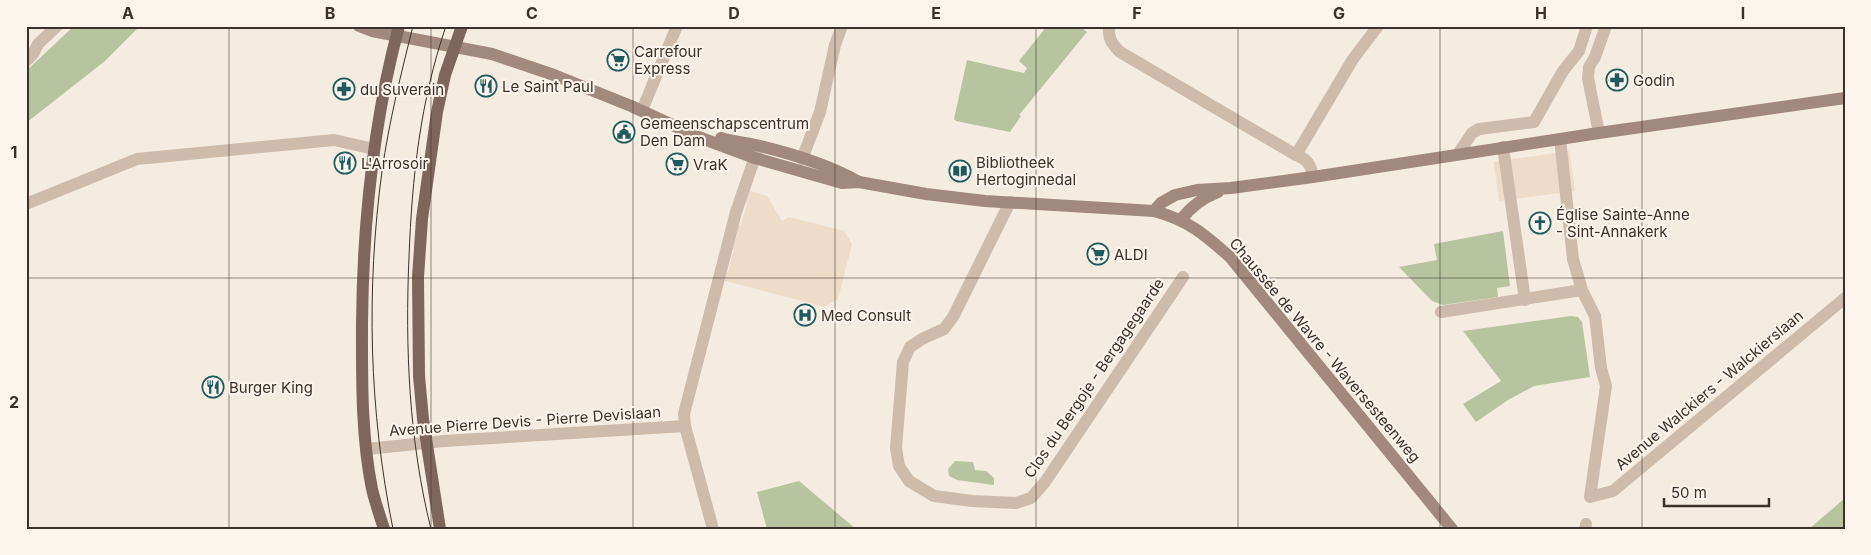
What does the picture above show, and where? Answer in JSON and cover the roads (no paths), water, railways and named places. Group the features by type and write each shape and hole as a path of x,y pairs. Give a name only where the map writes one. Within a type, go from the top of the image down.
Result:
{"main road":[{"name":"Chaussée de Wavre - Waversesteenweg","path":"359,26 372,31 398,31 501,57 554,75 642,110 701,138 757,152 842,183 859,182 926,194 985,201 1154,211 1181,220 1201,232 1230,257 1452,529"},
{"path":"440,529 419,376 417,309 422,219 437,112 445,75 462,26"},
{"path":"384,529 372,489 363,405 363,275 366,213 374,149 386,76 398,31"},
{"path":"1154,211 1175,195 1197,190 1231,188 1313,177 1598,133 1845,98"},
{"name":"Chaussée de Wavre - Waversesteenweg","path":"757,152 802,158 845,174 859,182"},
{"path":"1181,220 1206,197 1231,188"}],"street":[{"path":"26,61 33,54 38,44 57,26"},
{"path":"642,110 676,26"},
{"path":"802,158 820,112 835,45 842,26"},
{"path":"1109,26 1108,36 1120,52 1296,155 1305,158 1309,162 1313,177"},
{"path":"1296,155 1353,59 1378,26"},
{"path":"1538,142 1534,122 1563,71 1579,50 1587,26"},
{"path":"1598,133 1588,78 1589,67 1595,57 1606,26"},
{"path":"1572,60 1589,67"},
{"path":"1458,154 1472,133 1478,129 1534,122"},
{"path":"1441,312 1582,290 1573,259 1560,139"},
{"path":"26,204 137,159 334,140 374,149"},
{"path":"1503,148 1525,300"},
{"path":"713,529 685,426 684,414 736,212 757,152"},
{"name":"Clos du Bergoje - Bergagegaarde","path":"1010,202 944,329 910,347 903,362 896,448 899,466 908,481 934,496 972,501 1016,503 1031,498 1045,482 1072,443 1183,277"},
{"name":"Avenue Walckiers - Walckierslaan","path":"1582,290 1595,316 1601,368 1606,386 1590,497 1613,491 1845,298"},
{"name":"Avenue Pierre Devis - Pierre Devislaan","path":"367,449 427,442 685,426"}],"tram line":[{"path":"393,529 379,440 372,350 372,305 377,216 382,171 396,98 413,26"},
{"path":"431,529 413,428 408,360 408,291 412,198 419,140 430,83 446,26"}],"place":[{"name":"Carrefour Express","path":"618,60"},
{"name":"Godin","path":"1617,80"},
{"name":"Le Saint Paul","path":"486,86"},
{"name":"du Suverain","path":"344,89"},
{"name":"Gemeenschapscentrum Den Dam","path":"624,132"},
{"name":"L'Arrosoir","path":"345,163"},
{"name":"VraK","path":"677,164"},
{"name":"Bibliotheek Hertoginnedal","path":"960,171"},
{"name":"Église Sainte-Anne - Sint-Annakerk","path":"1540,223"},
{"name":"ALDI","path":"1098,254"},
{"name":"Med Consult","path":"805,315"},
{"name":"Burger King","path":"213,387"}]}
